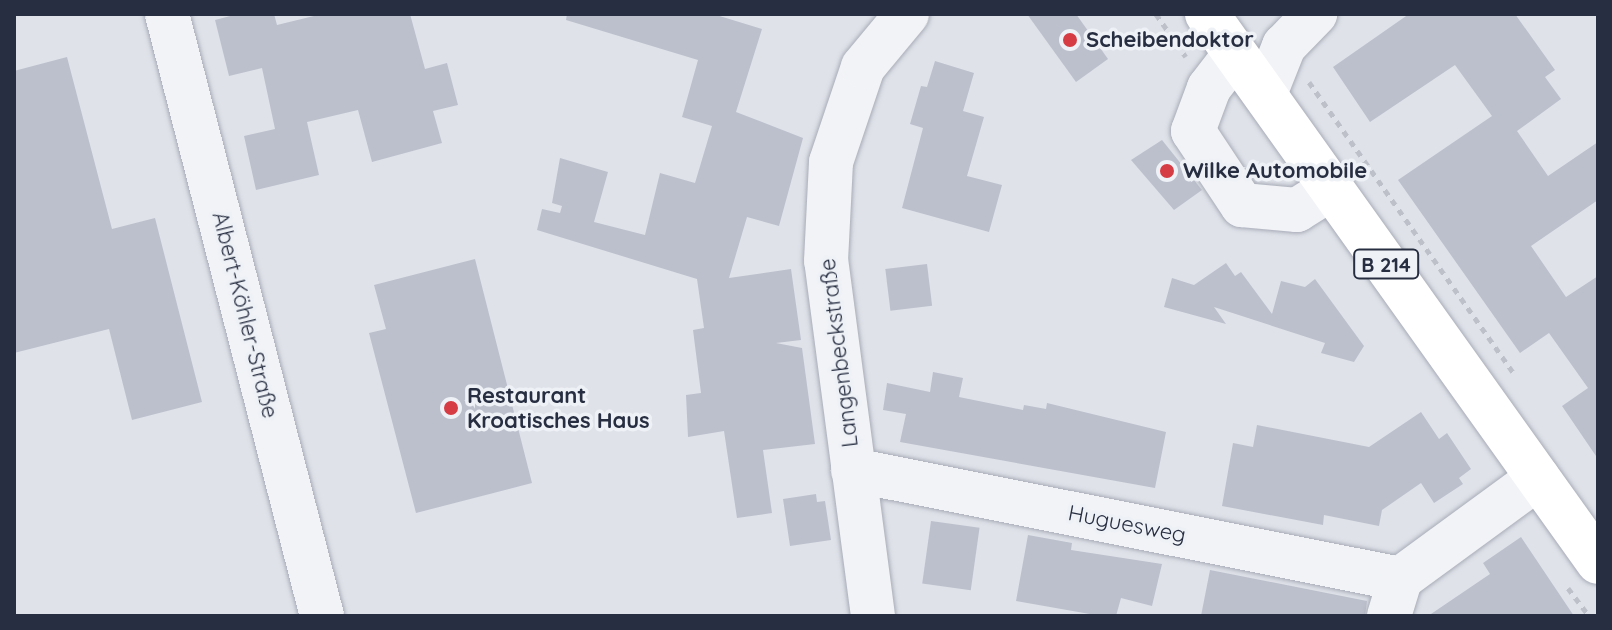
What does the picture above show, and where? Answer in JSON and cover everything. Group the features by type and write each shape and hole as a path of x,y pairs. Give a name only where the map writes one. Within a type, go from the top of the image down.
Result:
{"main road":[{"name":"B 214","path":"1207,14 1538,478 1579,570"}],"street":[{"name":"Albert-Köhler-Straße","path":"167,14 322,616"},
{"name":"Langenbeckstraße","path":"873,616 826,261 831,162 863,67 907,14"},
{"path":"1265,94 1302,25"},
{"path":"1235,54 1209,88 1193,131 1242,205 1297,210 1332,188"},
{"name":"Huguesweg","path":"853,470 1394,598"},
{"path":"1394,598 1538,478"}],"path":[{"path":"1302,25 1521,385"},
{"path":"1579,570 1589,616"}],"building":[{"path":"238,14 274,14 277,25 322,14 410,14 425,69 447,63 458,105 433,111 442,143 372,162 358,110 307,122 319,175 256,190 244,136 275,129 262,68 229,76 215,20"},
{"path":"567,14 713,14 762,29 736,112 803,138 779,226 747,217 729,278 791,269 801,340 776,343 802,348 815,444 763,450 772,513 737,518 724,431 688,437 686,395 701,393 693,330 704,328 697,279 537,230 542,209 560,213 562,206 552,203 560,158 608,172 594,222 645,235 660,173 695,183 712,126 682,117 698,60 566,20"},
{"name":"Scheibendoktor","path":"1027,14 1076,14 1108,59 1076,82"},
{"path":"1409,14 1515,14 1555,70 1545,77 1561,99 1517,131 1548,176 1598,142 1598,200 1531,246 1566,297 1598,276 1598,459 1562,406 1588,388 1549,333 1520,353 1398,180 1492,116 1455,65 1370,122 1333,67"},
{"path":"67,57 112,229 155,218 202,402 132,420 109,329 14,353 14,71"},
{"path":"935,61 974,73 963,111 984,117 967,176 1002,185 989,232 902,208 923,128 910,124 921,86 927,87"},
{"name":"Wilke Automobile","path":"1162,140 1202,190 1174,210 1131,160"},
{"name":"Restaurant Kroatisches Haus","path":"475,259 532,483 416,513 369,333 386,329 374,285"},
{"path":"1226,263 1235,276 1241,272 1272,314 1281,281 1305,287 1315,279 1364,346 1354,362 1321,353 1325,343 1214,307 1226,324 1164,307 1172,278 1194,285"},
{"path":"927,264 932,306 890,311 885,269"},
{"path":"933,372 963,378 959,397 1023,410 1024,405 1046,409 1047,403 1166,432 1155,488 900,442 906,414 883,410 887,383 930,392"},
{"path":"1421,412 1439,439 1447,433 1471,469 1459,478 1463,484 1434,503 1421,483 1382,510 1379,526 1324,515 1323,525 1222,506 1233,443 1253,447 1257,425 1369,447"},
{"path":"816,494 817,502 825,501 831,540 790,546 783,499"},
{"path":"931,521 980,528 971,590 922,583"},
{"path":"1028,535 1072,543 1071,550 1162,564 1152,606 1121,598 1116,616 1101,616 1016,601"},
{"path":"1521,537 1574,616 1428,616 1490,574 1483,563"},
{"path":"1210,570 1367,601 1365,616 1201,616"}],"place":[{"name":"Scheibendoktor","path":"1070,40"},
{"name":"Wilke Automobile","path":"1167,171"},
{"name":"Restaurant Kroatisches Haus","path":"451,408"}]}
